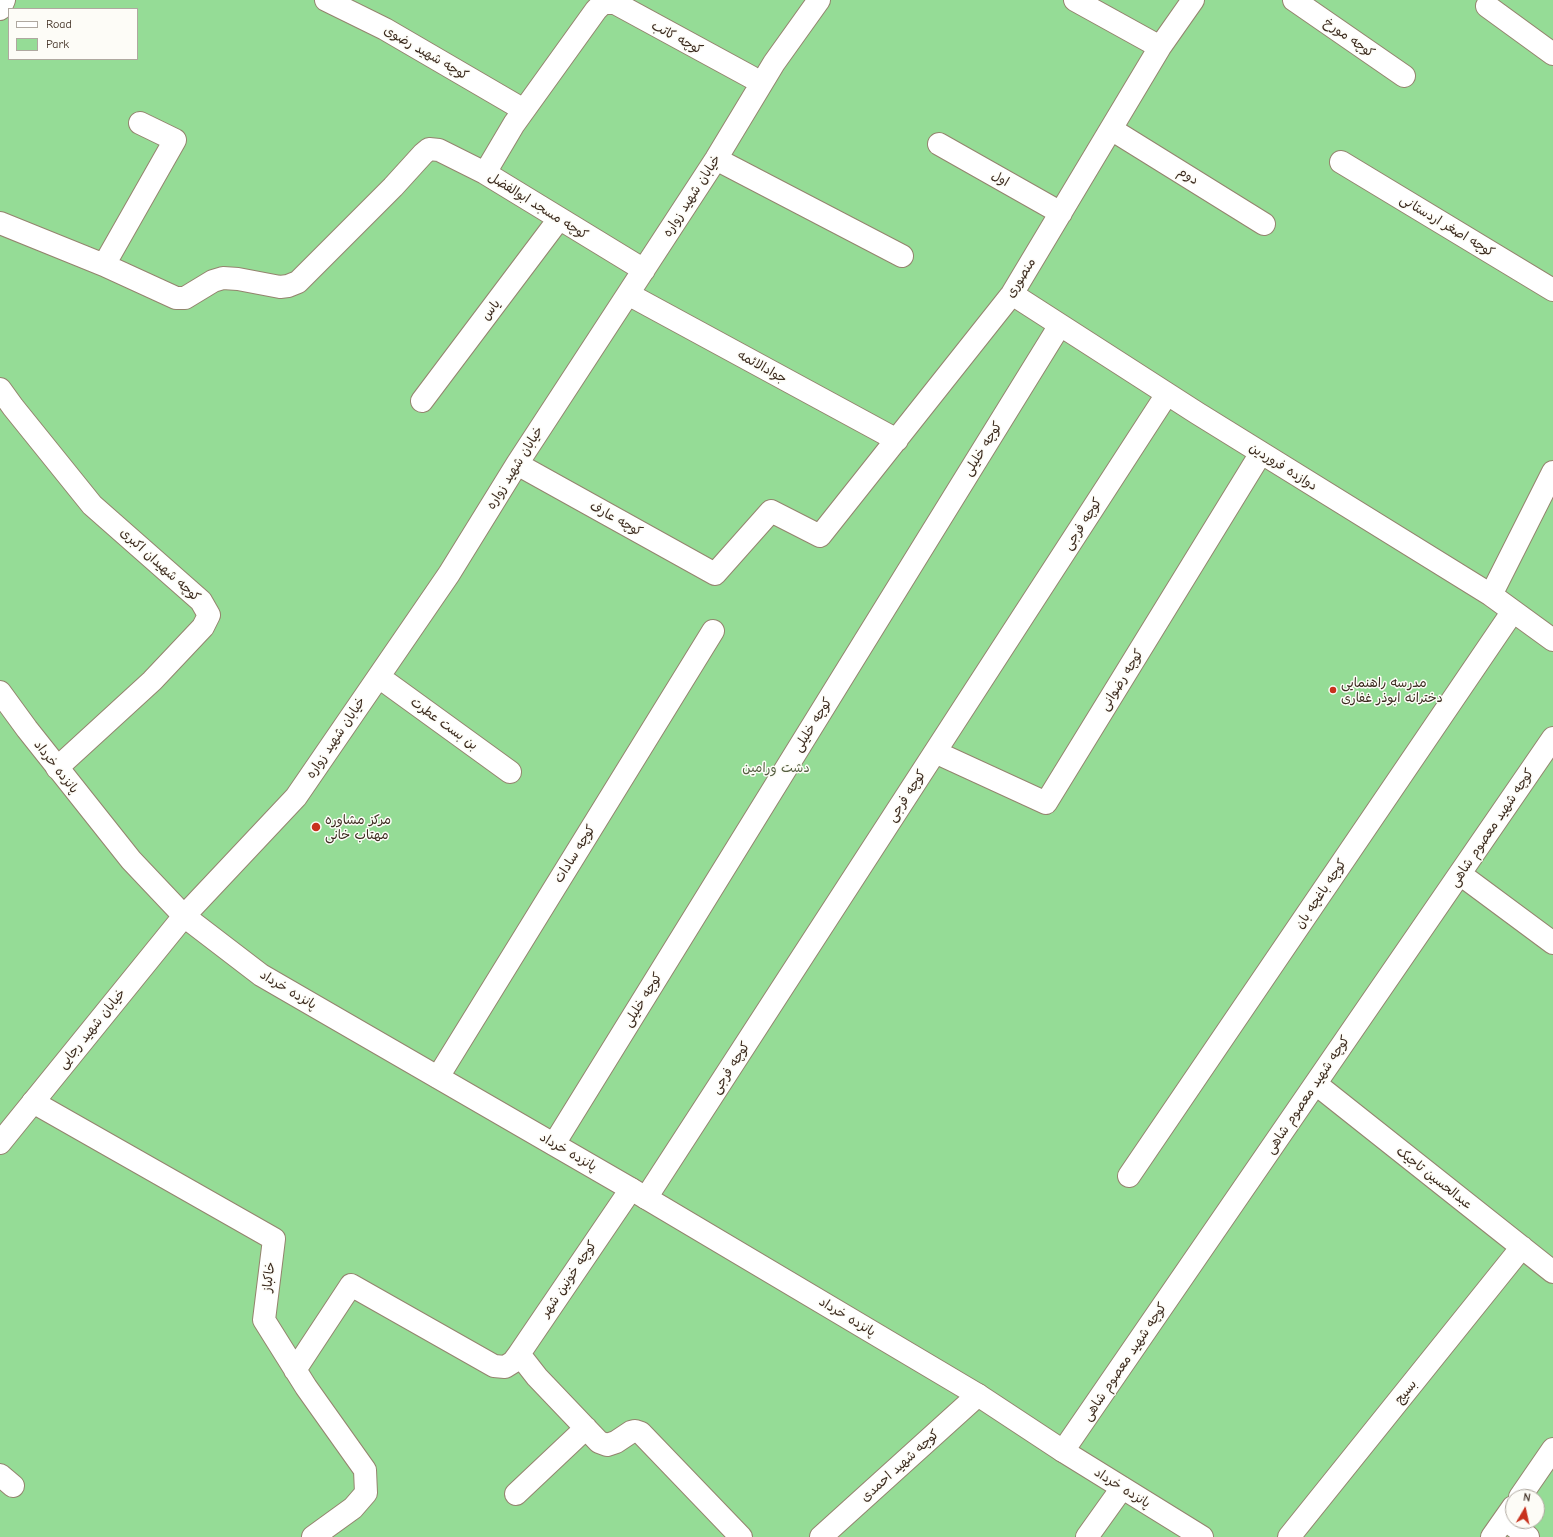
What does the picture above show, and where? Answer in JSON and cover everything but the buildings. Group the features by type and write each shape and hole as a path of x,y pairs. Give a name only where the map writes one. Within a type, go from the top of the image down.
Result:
{"street":[{"path":"0,9 4,0"},
{"name":"کوچه شهید رضوی","path":"326,0 385,29 524,110"},
{"name":"خیابان شهید زواره","path":"184,916 296,797 449,574 517,464 716,159 774,63 819,0"},
{"path":"1075,0 1160,47"},
{"name":"منصوری","path":"715,574 771,511 820,536 1012,294 1160,47 1193,0"},
{"name":"کوچه مورخ","path":"1294,0 1404,76"},
{"name":"کوچه کاتب","path":"524,110 596,10 603,3 615,3 643,9 751,77"},
{"path":"1487,6 1553,54"},
{"path":"485,173 524,110"},
{"path":"0,223 104,265 175,140 140,123"},
{"name":"دوم","path":"1111,129 1264,224"},
{"name":"اول","path":"939,144 1061,213"},
{"name":"کوچه مسجد ابوالفضل","path":"104,265 176,298 185,298 213,281 223,278 238,279 280,287 288,286 298,282 429,149 439,150 485,173 644,270"},
{"path":"716,159 902,256"},
{"name":"کوچه اصغر اردستانی","path":"1341,162 1553,290"},
{"name":"یاس","path":"422,401 559,219"},
{"name":"جوادالائمه","path":"628,294 896,440"},
{"name":"دوازده فروردین","path":"1012,294 1167,394 1491,595 1553,640"},
{"name":"کوچه خلیلی","path":"554,1144 1060,325"},
{"name":"کوچه شهیدان اکبری","path":"0,389 92,505 201,601 209,615 203,627 152,681 57,768"},
{"name":"کوچه فرجی","path":"639,1193 936,752 1167,394"},
{"name":"کوچه رضوانی","path":"936,752 1046,803 1261,453"},
{"name":"کوچه عارف","path":"517,464 715,574"},
{"path":"1491,595 1553,472"},
{"name":"کوچه باغچه بان","path":"1129,1176 1513,612"},
{"name":"کوچه سادات","path":"438,1077 713,631"},
{"name":"بن بست عطرت","path":"379,677 510,772"},
{"name":"پانزده خرداد","path":"0,692 57,768 131,860 184,916 261,975 639,1193 978,1395 1063,1451 1202,1537"},
{"name":"کوچه شهید معصوم شاهی","path":"1063,1451 1553,738"},
{"path":"1460,874 1553,943"},
{"name":"خیابان شهید رجایی","path":"0,1143 184,916"},
{"name":"عبدالحسین تاجیک","path":"1316,1084 1553,1272"},
{"name":"خاکباز","path":"33,1102 274,1239 264,1320 295,1370 365,1470 366,1492 353,1508 313,1537"},
{"name":"کوچه خونین شهر","path":"512,1360 639,1193"},
{"name":"بسیج","path":"1289,1537 1522,1247"},
{"path":"295,1370 351,1285 494,1366 512,1360 537,1377 599,1442 607,1445 616,1442 631,1432 636,1431 640,1433 741,1537"},
{"name":"کوچه شهید احمدی","path":"821,1537 978,1395"},
{"path":"516,1494 586,1428"},
{"path":"1526,1489 1553,1449"},
{"path":"1088,1537 1122,1488"},
{"path":"1492,1537 1505,1519"},
{"path":"1522,1529 1528,1537"}],"green space":[{"name":"دشت ورامین","path":"0,0 1553,0 1553,1537 0,1537"}],"place":[{"name":"مدرسه راهنمایی دخترانه ابوذر غفاری","path":"1333,690"},
{"name":"مرکز مشاوره مهتاب خانی","path":"316,827"}]}
